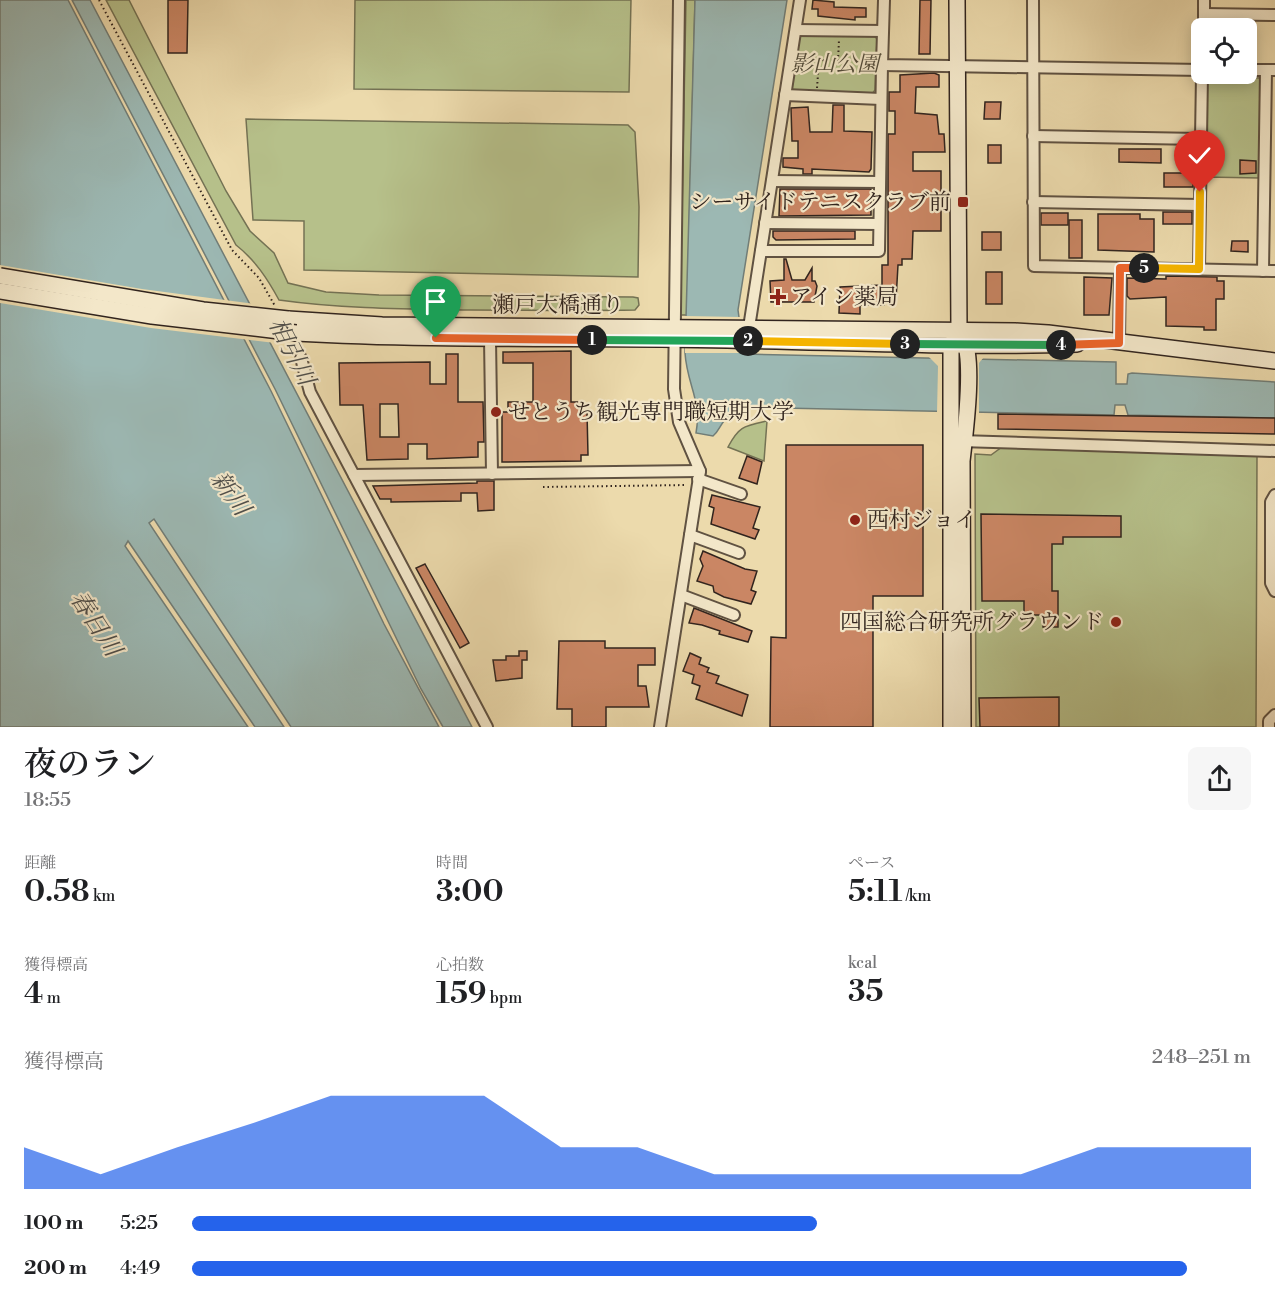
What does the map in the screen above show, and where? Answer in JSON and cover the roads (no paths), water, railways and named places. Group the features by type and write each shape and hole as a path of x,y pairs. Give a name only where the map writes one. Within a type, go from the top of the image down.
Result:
{"street":[{"path":"660,727 690,535 694,477 676,408 679,333 679,0"},
{"path":"745,335 761,251 800,0"},
{"path":"761,251 879,251 884,0"},
{"path":"951,727 957,441 967,417 967,351 959,330 957,0"},
{"path":"1033,0 1034,266 1275,272"},
{"path":"1204,0 1204,18"},
{"path":"1204,14 1275,15"},
{"path":"796,30 883,31"},
{"path":"882,63 957,67 1191,72"},
{"path":"1263,271 1270,205 1270,70"},
{"path":"1199,269 1202,84"},
{"path":"785,95 881,99"},
{"path":"1033,136 1200,139"},
{"path":"772,182 880,182"},
{"path":"1033,202 1200,204"},
{"path":"765,223 879,224"},
{"path":"1119,343 1120,268"},
{"name":"瀬戸大橋通り","path":"0,276 193,308 282,314 382,325 745,335 951,351 1119,343"},
{"name":"瀬戸大橋通り","path":"0,291 152,316 296,333 490,339 679,333"},
{"path":"959,330 951,351 951,417 957,441 963,727"},
{"name":"瀬戸大橋通り","path":"745,335 959,330 1048,333 1275,361"},
{"path":"490,339 492,474"},
{"path":"302,358 310,393 487,727"},
{"path":"957,441 1275,451"},
{"path":"354,475 492,474 694,477 741,494"},
{"path":"1275,495 1271,502 1271,583 1275,591"},
{"path":"690,535 739,553"},
{"path":"681,595 734,615"},
{"path":"1269,727 1269,721 1275,714"}],"water":[{"path":"0,0 68,0 271,391 384,624 439,727 291,727 154,519 149,523 284,727 255,727 128,541 125,546 248,727 0,727"},
{"path":"72,0 90,0 472,727 443,727 421,689 275,389"},
{"path":"695,0 787,0 738,310 744,354 1116,362 1116,384 1127,384 1128,374 1132,373 1275,382 1275,418 1128,415 1125,405 1115,405 1114,415 769,406 752,408 729,417 713,436 696,433 696,402 685,353"}],"place":[{"name":"シーサイドテニスクラブ前","path":"963,202"},
{"name":"アイン薬局","path":"778,297"},
{"name":"せとうち観光専門職短期大学","path":"496,412"},
{"name":"西村ジョイ","path":"855,520"},
{"name":"四国総合研究所グラウンド","path":"1116,622"}],"park label":[{"name":"影山公園","path":"835,64"}],"water label":[{"name":"相引川","path":"291,352"},
{"name":"新川","path":"230,494"},
{"name":"春日川","path":"95,624"}]}
